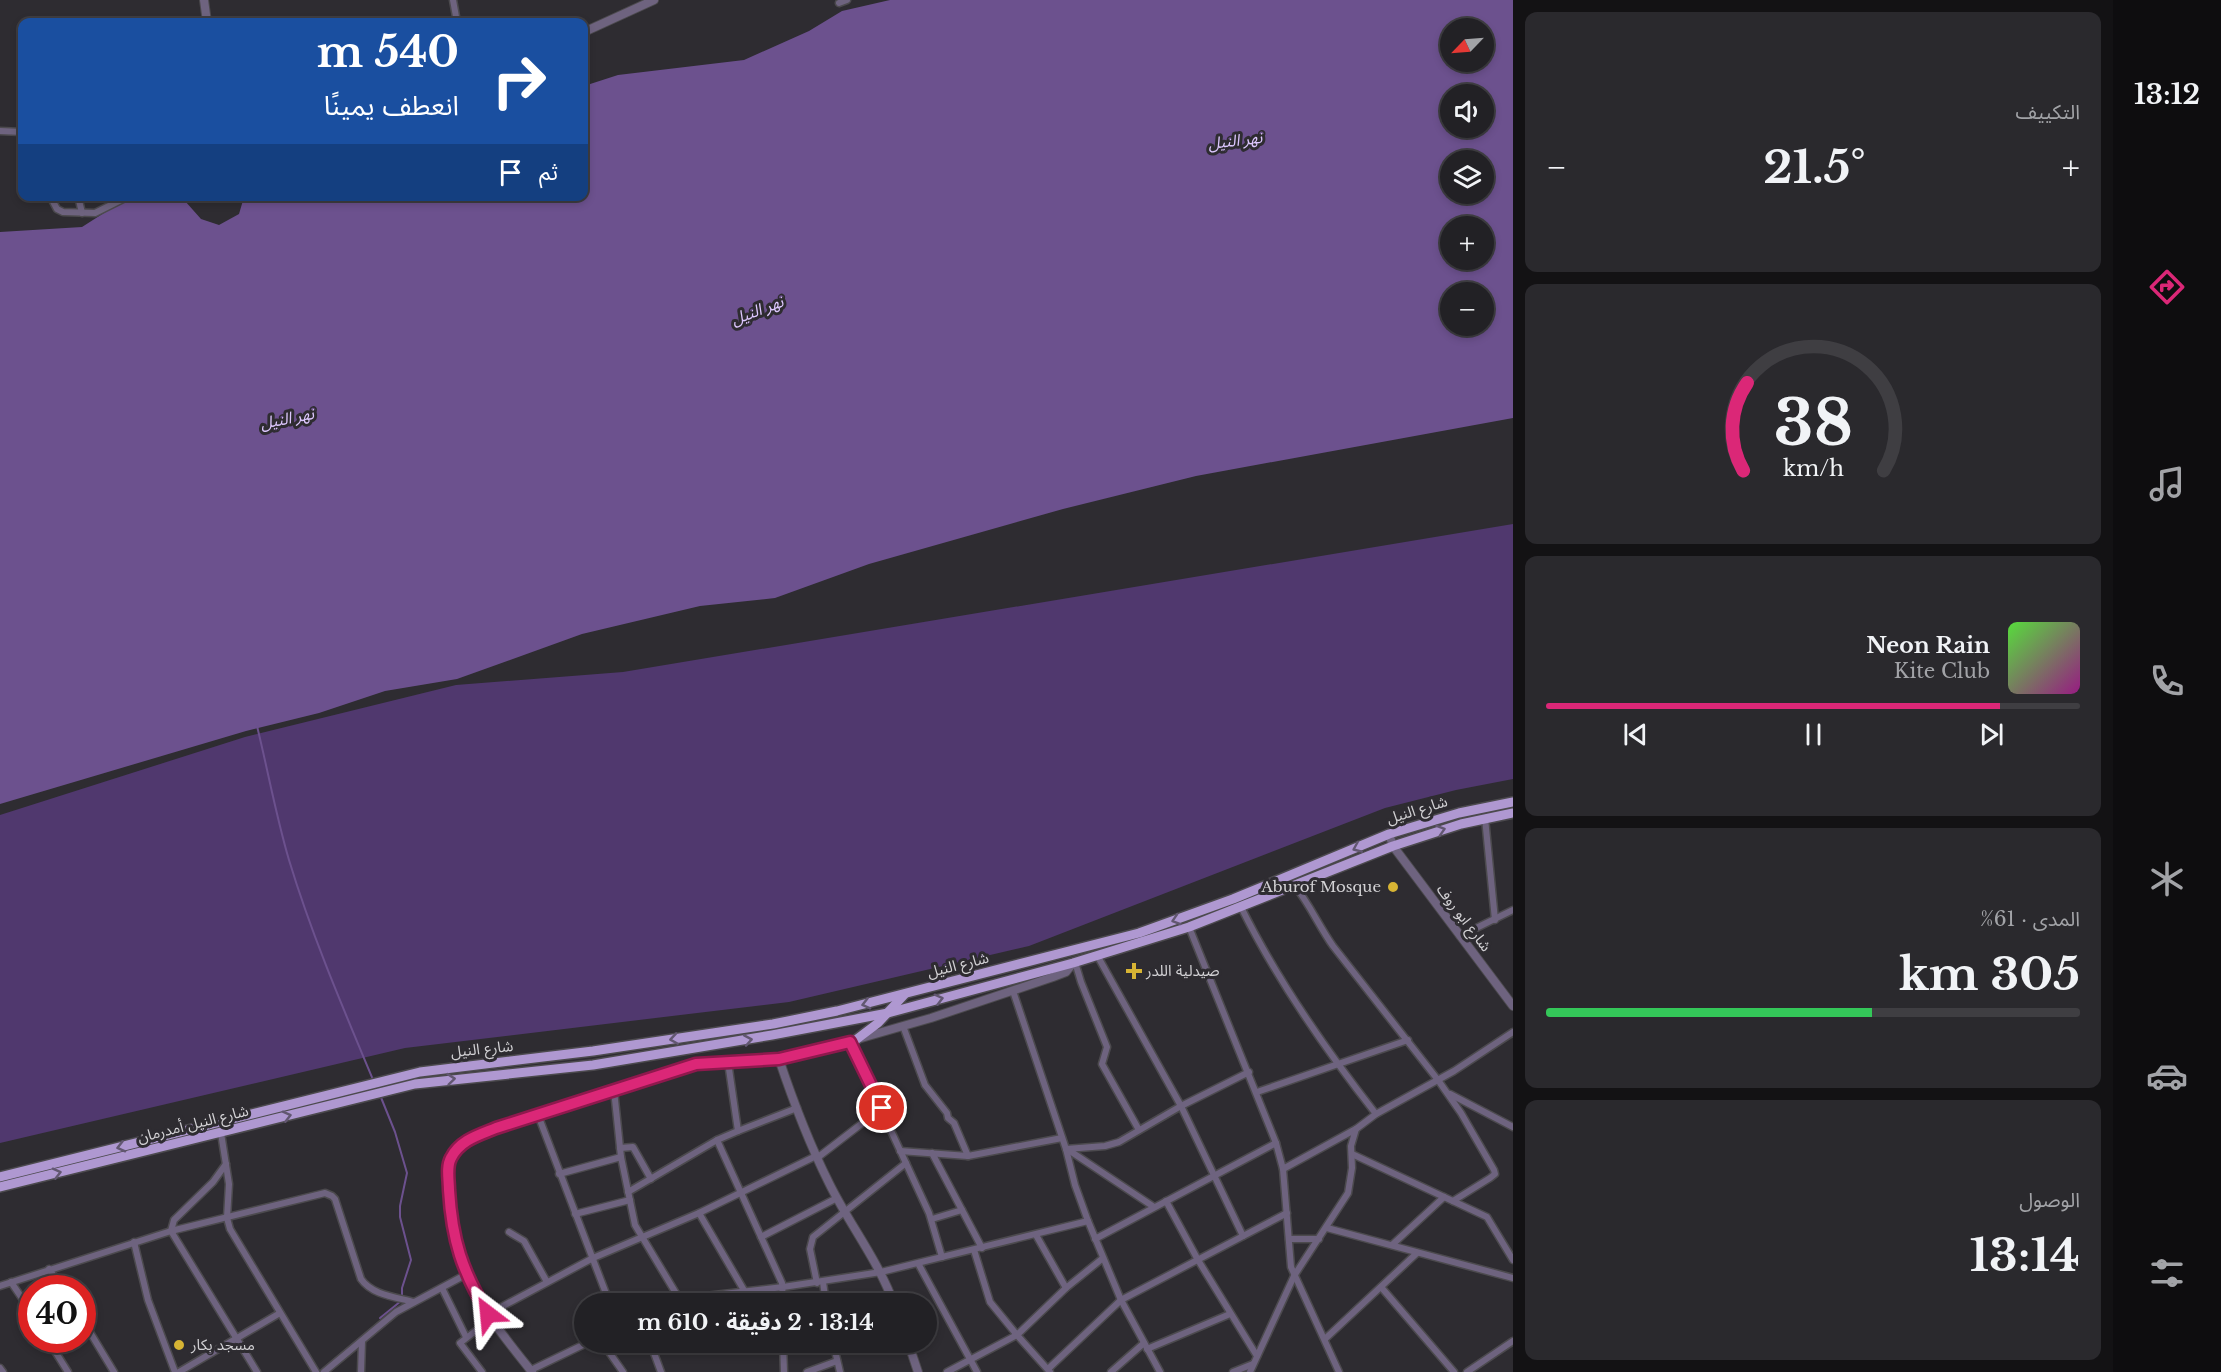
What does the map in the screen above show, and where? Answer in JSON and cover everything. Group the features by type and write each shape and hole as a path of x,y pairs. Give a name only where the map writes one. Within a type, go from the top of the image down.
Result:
{"main road":[{"name":"شارع النيل","path":"392,1084 439,1069 593,1052 773,1024 904,995 1082,948 1176,920 1233,900 1389,834 1459,813 1513,802"},
{"name":"شارع النيل","path":"392,1084 593,1065 888,1013 1074,962 1190,927 1393,846 1485,818 1513,813"},
{"path":"852,1042 867,1033 904,995"},
{"path":"0,1178 361,1087 392,1084"},
{"name":"شارع النيل أمدرمان","path":"0,1187 364,1097 392,1084"}],"street":[{"path":"204,0 206,18"},
{"path":"453,0 456,18"},
{"path":"588,30 654,0"},
{"path":"839,3 847,0"},
{"path":"0,131 18,132"},
{"path":"53,201 57,209 63,212 82,213 102,211 120,201"},
{"path":"79,201 82,213"},
{"path":"1485,818 1495,920"},
{"name":"شارع ابو روف","path":"1389,834 1393,846 1513,1006"},
{"path":"1295,886 1309,904 1318,925 1333,946 1447,1092 1495,1174 1453,1201"},
{"path":"1241,907 1296,1004 1336,1064 1376,1114"},
{"path":"1460,936 1513,910"},
{"path":"1190,927 1276,1143 1283,1169 1294,1276 1339,1372"},
{"path":"1097,955 1181,1106 1243,1236"},
{"path":"574,1350 531,1371 489,1317 466,1274 453,1233 448,1172 450,1159 461,1144 468,1139 538,1115 696,1064 779,1059 852,1042 1060,975 1069,970 1074,962"},
{"path":"1074,962 1107,1047 1102,1064 1139,1130"},
{"path":"1013,991 1066,1149 1075,1185 1102,1258 1121,1300 1160,1372"},
{"path":"903,1026 925,1085 954,1123 968,1156"},
{"path":"1283,1169 1356,1129 1376,1114 1438,1080 1513,1032"},
{"path":"1257,1092 1408,1040"},
{"path":"852,1042 932,1219 942,1257"},
{"path":"779,1059 817,1157 837,1198 881,1272 889,1293"},
{"path":"728,1062 738,1131"},
{"path":"1066,1149 1113,1144 1249,1072"},
{"path":"614,1090 621,1157 635,1225 676,1293"},
{"path":"1447,1092 1513,1127"},
{"path":"628,1192 717,1140 797,1108"},
{"path":"482,1372 460,1343 489,1317 547,1281 592,1258 699,1214 817,1157 882,1108"},
{"path":"538,1115 606,1293"},
{"path":"1250,1372 1294,1276 1348,1193 1351,1181 1351,1146 1356,1129"},
{"path":"221,1133 230,1195 227,1218 230,1229 316,1372"},
{"path":"900,1150 968,1156 1062,1138"},
{"path":"717,1140 783,1287 783,1293"},
{"path":"1095,1239 1276,1143"},
{"path":"620,1148 629,1146 635,1148 651,1179"},
{"path":"1066,1149 1154,1207"},
{"path":"932,1153 982,1248"},
{"path":"1352,1154 1487,1217 1513,1260"},
{"path":"559,1174 621,1157"},
{"path":"823,1293 811,1258 811,1242 822,1228 906,1163"},
{"path":"226,1164 213,1182 174,1220 171,1231 257,1372"},
{"path":"0,1286 171,1231 329,1194 335,1199 361,1279 365,1285 374,1291 414,1302"},
{"path":"1392,1245 1444,1197"},
{"path":"761,1237 837,1198"},
{"path":"575,1214 630,1200"},
{"path":"1166,1201 1198,1260 1257,1356"},
{"path":"932,1219 962,1210"},
{"path":"699,1214 745,1292"},
{"path":"974,1250 988,1298 1049,1371 1121,1300 1287,1214"},
{"path":"737,1293 919,1265 942,1257 1088,1221"},
{"path":"1327,1228 1513,1278"},
{"path":"509,1232 525,1242 547,1281"},
{"path":"1036,1235 1066,1288"},
{"path":"1289,1239 1319,1239"},
{"path":"135,1242 148,1300 177,1372 280,1313"},
{"path":"1325,1339 1416,1253"},
{"path":"947,1372 1017,1335 1066,1288 1102,1258"},
{"path":"919,1265 977,1372"},
{"path":"49,1269 53,1275"},
{"path":"324,1372 390,1316 466,1274"},
{"path":"11,1282 18,1292"},
{"path":"1381,1287 1454,1372"},
{"path":"442,1288 466,1337"},
{"path":"1111,1372 1146,1346 1230,1314"},
{"path":"361,1372 362,1341"},
{"path":"1467,1372 1513,1341"},
{"path":"96,1342 114,1372"},
{"path":"56,1353 68,1372"},
{"path":"610,1353 623,1372"},
{"path":"654,1353 661,1372"},
{"path":"783,1353 784,1372"},
{"path":"835,1353 840,1372"},
{"path":"912,1353 918,1372"},
{"path":"807,1372 837,1361"},
{"path":"1233,1372 1253,1364"},
{"path":"0,1368 3,1372"}],"shaded area":[{"path":"1513,524 1513,779 1456,790 1385,808 1029,946 789,1002 405,1048 0,1143 0,815 245,737 456,685 623,672"}],"water":[{"name":"نهر النيل","path":"890,0 1513,0 1513,418 1196,476 1063,509 869,564 775,598 700,606 582,634 457,679 385,691 319,713 246,731 0,804 0,232 82,227 123,201 185,201 201,219 219,225 239,214 243,201 588,201 588,85 618,75 744,60 809,31 842,11"}],"waterway":[{"path":"257,726 280,827 298,888 328,972 374,1082"},
{"path":"380,1095 395,1132 407,1173 400,1217 411,1260 402,1288 402,1297"},
{"path":"380,1318 401,1301"}],"place":[{"name":"Aburof Mosque","path":"1393,887"},
{"name":"صيدلية اللدر","path":"1134,971"},
{"name":"مسجد بكار","path":"179,1345"}],"route":[{"path":"488,1314 466,1274 454,1242 451,1220 449,1163 456,1150 468,1139 696,1064 769,1061 850,1042 882,1108"}]}
